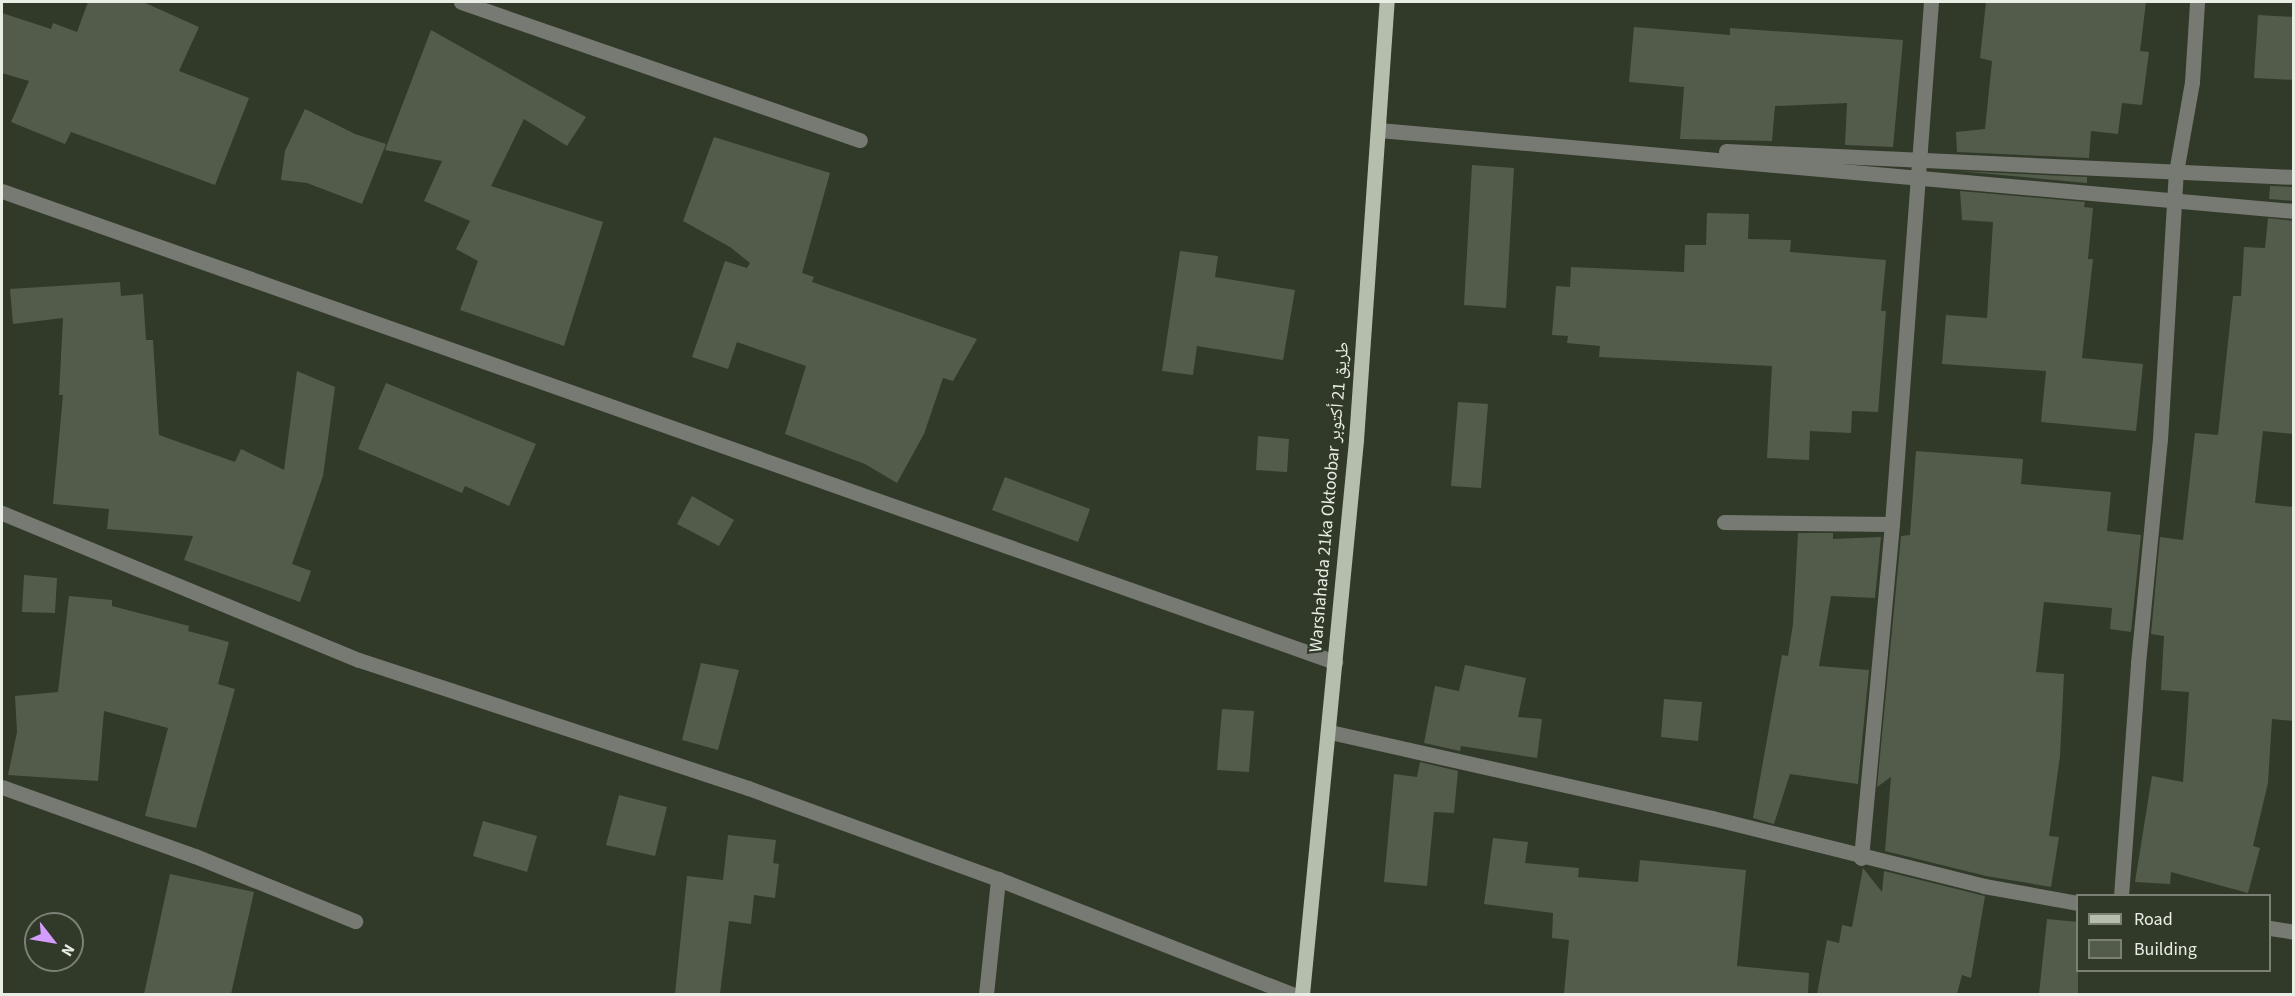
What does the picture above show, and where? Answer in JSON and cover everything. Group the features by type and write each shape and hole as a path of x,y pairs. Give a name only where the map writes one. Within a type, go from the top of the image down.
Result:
{"main road":[{"name":"Warshahada 21ka Oktoobar طريق 21 أكتوبر","path":"1302,994 1330,732 1379,130 1387,2"}],"street":[{"path":"461,2 860,140"},
{"path":"1861,858 1892,524 1917,162 1931,2"},
{"path":"2121,894 2138,663 2160,439 2176,172 2192,82 2197,2"},
{"path":"1379,130 1917,162 2294,177"},
{"path":"1379,130 2294,211"},
{"path":"2,191 1335,662"},
{"path":"2,513 359,660 748,788 998,879 1292,994"},
{"path":"1724,522 1892,524"},
{"path":"1330,732 1712,818 1861,858 2076,903"},
{"path":"2,787 195,856 356,921"},
{"path":"986,994 998,879"},
{"path":"2271,928 2294,932"}],"building":[{"path":"88,2 143,2 199,27 179,71 249,98 215,185 71,132 65,144 11,122 29,81 2,73 2,13 51,29 53,23 77,32"},
{"path":"1986,2 2146,2 2140,51 2149,52 2142,105 2122,103 2118,134 2091,131 2089,158 1957,152 1956,132 1985,129 1992,61 1980,58"},
{"path":"2258,15 2294,17 2294,80 2254,78"},
{"path":"1634,27 1730,35 1730,28 1903,40 1893,147 1845,145 1847,103 1775,106 1772,141 1680,139 1684,87 1629,82"},
{"path":"431,30 586,117 567,146 524,119 491,186 603,222 564,346 460,310 478,261 456,249 470,221 424,201 442,161 385,150"},
{"path":"305,109 355,134 386,144 362,204 307,183 281,180 285,151"},
{"path":"714,137 830,173 802,273 814,277 812,282 977,339 953,381 943,378 924,434 897,483 865,464 785,434 806,366 737,342 728,369 692,357 725,261 747,268 750,263 730,247 683,221"},
{"path":"1472,165 1514,168 1506,308 1464,305"},
{"path":"1958,171 2087,177 2087,183"},
{"path":"2270,186 2294,187 2294,201 2269,199"},
{"path":"1960,191 2085,202 2084,207 2093,208 2088,259 2093,259 2082,358 2143,364 2136,431 2041,422 2046,371 1942,364 1946,315 1987,318 1993,222 1962,220"},
{"path":"1707,213 1749,214 1748,239 1791,240 1790,252 1886,260 1881,311 1886,311 1878,412 1852,411 1851,433 1810,431 1809,460 1767,458 1772,366 1599,357 1600,346 1567,343 1568,336 1552,335 1556,286 1570,287 1571,267 1684,272 1685,245 1706,245"},
{"path":"2268,218 2294,221 2294,434 2263,431 2255,503 2294,507 2294,721 2272,719 2268,783 2253,846 2260,848 2248,893 2171,872 2170,884 2135,882 2152,776 2183,782 2189,692 2161,690 2164,636 2151,634 2160,537 2183,540 2195,433 2218,435 2233,296 2241,296 2244,247 2265,248"},
{"path":"1180,251 1218,256 1215,277 1295,290 1283,360 1197,346 1193,375 1162,371"},
{"path":"120,282 121,296 143,294 146,340 153,340 159,435 235,462 241,449 284,470 297,371 335,387 323,476 292,564 311,571 300,602 184,560 193,536 107,529 109,509 53,504 63,395 59,395 63,318 13,324 10,289"},
{"path":"386,383 536,444 509,506 465,486 462,493 358,449"},
{"path":"1458,402 1488,404 1481,488 1451,486"},
{"path":"1258,436 1289,439 1287,472 1256,470"},
{"path":"1916,451 2023,459 2021,484 2111,492 2107,531 2141,535 2131,632 2110,629 2112,608 2044,602 2036,672 2064,674 2060,756 2049,836 2059,837 2051,887 1986,876 1885,851 1891,777 1877,787 1901,536 1910,535"},
{"path":"1005,477 1090,509 1078,542 992,510"},
{"path":"692,496 734,520 719,546 677,524"},
{"path":"1798,533 1833,533 1833,539 1881,537 1875,598 1831,596 1819,666 1869,670 1858,784 1790,774 1774,824 1753,818 1782,655 1788,656 1793,624"},
{"path":"24,575 57,578 55,613 22,612"},
{"path":"69,596 112,600 112,606 189,626 188,631 229,642 218,684 235,689 196,828 145,816 168,728 104,711 98,781 8,775 17,732 15,696 58,692"},
{"path":"701,663 739,670 718,750 682,740"},
{"path":"1465,665 1526,678 1518,717 1542,719 1537,758 1461,746 1460,751 1424,743 1435,686 1459,691"},
{"path":"1664,699 1702,702 1698,741 1661,737"},
{"path":"1222,709 1254,711 1249,772 1217,770"},
{"path":"1420,762 1458,771 1454,813 1434,812 1427,886 1384,882 1394,774 1417,777"},
{"path":"619,795 667,807 655,856 606,845"},
{"path":"483,821 537,836 527,872 473,856"},
{"path":"728,835 776,840 773,863 779,864 775,898 754,895 751,924 729,921 720,994 675,994 687,876 723,880"},
{"path":"1493,838 1528,842 1525,863 1579,868 1578,877 1638,882 1640,860 1746,870 1737,966 1809,973 1808,994 1564,994 1569,940 1552,938 1553,913 1484,904"},
{"path":"1863,868 1882,892 1884,871 1985,896 1971,978 1962,975 1957,994 1817,994 1827,940 1839,943 1842,925 1852,927"},
{"path":"170,874 254,892 231,994 144,994"},
{"path":"2047,919 2076,922 2078,994 2039,994"}]}
